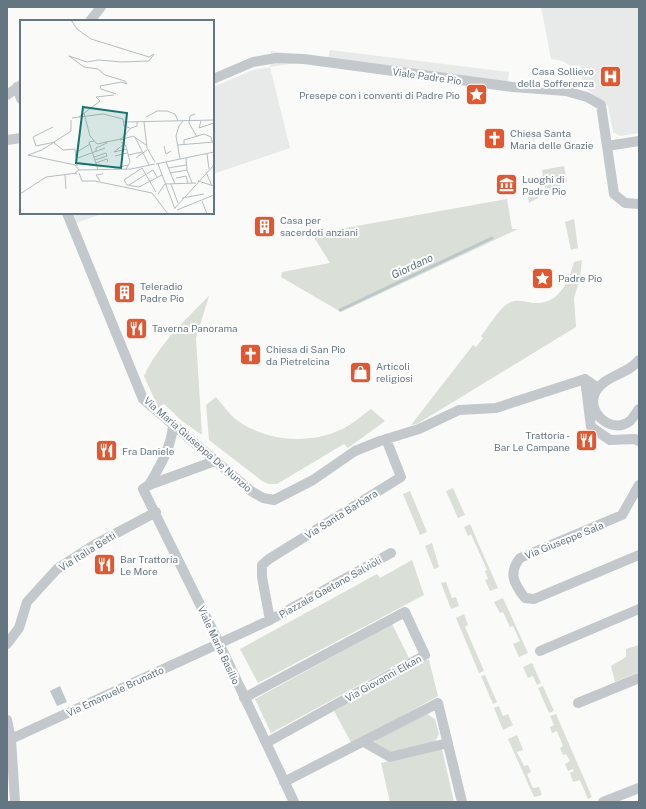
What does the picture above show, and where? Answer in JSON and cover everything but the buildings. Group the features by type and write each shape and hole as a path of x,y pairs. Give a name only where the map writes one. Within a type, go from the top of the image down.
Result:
{"street":[{"path":"91,20 101,7"},
{"name":"Viale Padre Pio","path":"214,79 253,62 276,58 297,59 512,87 566,91 587,96 601,105 614,194 625,203 639,204"},
{"path":"7,95 19,86"},
{"path":"7,140 20,138"},
{"path":"607,146 639,141"},
{"name":"Via Maria Giuseppa De Nunzio","path":"67,214 143,399 251,491 263,498 274,500 312,480 355,451 386,439"},
{"path":"639,360 636,364 613,376 598,388 594,395 594,406 597,415 604,422 614,425 625,424 630,421 639,409"},
{"path":"585,379 598,388"},
{"path":"585,379 590,427 610,440 635,439 639,441"},
{"path":"386,439 419,429 459,410 496,408 585,379"},
{"path":"146,487 162,463 172,436 173,426"},
{"name":"Via Santa Barbara","path":"264,582 262,577 262,565 269,559 401,477 386,439"},
{"path":"146,487 215,461"},
{"name":"Via Giuseppe Sala","path":"639,485 622,515 520,558 515,564 512,576 517,589 525,598 534,600 639,555"},
{"name":"Viale Maria Basilio","path":"146,487 156,512 294,802"},
{"name":"Via Italia Betti","path":"7,644 19,628 26,602 57,569 94,545 156,512"},
{"name":"Piazzale Gaetano Salvioli","path":"220,644 270,620 391,553"},
{"name":"Piazzale Gaetano Salvioli","path":"264,582 270,620"},
{"path":"540,651 639,609"},
{"name":"Via Giovanni Elkan","path":"244,698 405,612 425,655 266,743"},
{"name":"Via Emanuele Brunatto","path":"11,739 220,644"},
{"path":"578,703 639,678"},
{"path":"284,782 438,703 462,802"},
{"path":"7,720 11,739 15,802"},
{"path":"364,742 390,756 448,743"},
{"path":"603,802 639,788"}],"shaded area":[{"name":"Casa Sollievo della Sofferenza","path":"541,7 639,7 639,133 620,136 613,132 608,106 584,87 580,65 571,66 562,61 551,59"},
{"path":"330,50 509,72 508,81 503,88 304,62 270,67 271,51 328,58"},
{"path":"270,67 290,148 214,174 214,87 253,70"},
{"path":"564,166 567,182 529,203 527,192 545,189 542,170"},
{"path":"507,199 512,229 518,229 341,312 281,277 282,272 330,263 312,234"},
{"path":"72,214 101,214 76,223"},
{"path":"574,219 578,248 571,250 565,222"},
{"path":"582,260 580,278 574,298 576,327 417,424 411,425 473,345 476,347 483,338 481,336 506,305 515,301 536,303 551,300 566,284 574,262"},
{"path":"209,296 196,338 202,435 182,421 164,404 158,407 144,376 157,353 165,343 182,323"},
{"path":"216,397 234,418 246,426 258,432 286,438 314,438 327,435 348,426 371,409 385,421 348,448 344,444 277,484 269,484 262,481 209,440 206,405"},
{"path":"453,488 465,515 458,518 446,491"},
{"path":"410,491 427,532 420,535 403,494"},
{"path":"470,524 498,588 490,591 485,580 488,579 485,571 487,570 471,534 468,536 464,527"},
{"path":"432,543 439,567 434,569 425,546"},
{"path":"412,560 424,595 258,683 240,649 377,574 380,578"},
{"path":"446,582 452,598 456,597 459,606 451,609 441,583"},
{"path":"503,598 528,653 519,657 513,644 520,641 513,626 510,627 503,612 500,613 494,602"},
{"path":"464,614 468,625 465,627 484,671 479,673 456,618"},
{"path":"392,624 409,658 271,733 255,699"},
{"path":"639,645 639,672 615,682 611,666 626,657 626,649"},
{"path":"426,660 429,660 438,696 352,744 334,711"},
{"path":"532,663 541,683 537,685 533,676 528,678 523,667"},
{"path":"485,675 497,702 493,704 481,676"},
{"path":"60,686 67,702 57,706 50,691"},
{"path":"543,686 554,711 549,713 538,688"},
{"path":"499,706 503,716 508,714 513,725 503,730 494,708"},
{"path":"427,714 435,719 439,734 435,742 391,753 374,743 376,740"},
{"path":"556,714 592,797 588,799 580,780 573,782 570,773 574,771 573,769 568,771 565,764 570,761 566,754 563,755 560,748 563,746 557,731 552,733 550,727 554,725 550,716"},
{"path":"517,735 523,750 517,752 524,766 528,765 531,772 527,774 533,788 539,787 542,795 534,797 508,739"},
{"path":"442,749 454,802 390,802 381,763"}],"waterway":[{"name":"Giordano","path":"340,310 492,238"}],"place":[{"name":"Casa Sollievo della Sofferenza","path":"610,77"},
{"name":"Presepe con i conventi di Padre Pio","path":"476,95"},
{"name":"Chiesa Santa Maria delle Grazie","path":"495,139"},
{"name":"Luoghi di Padre Pio","path":"506,185"},
{"name":"Casa per sacerdoti anziani","path":"265,226"},
{"name":"Padre Pio","path":"543,278"},
{"name":"Teleradio Padre Pio","path":"125,292"},
{"name":"Taverna Panorama","path":"137,328"},
{"name":"Chiesa di San Pio da Pietrelcina","path":"250,355"},
{"name":"Articoli religiosi","path":"360,372"},
{"name":"Trattoria - Bar Le Campane","path":"586,441"},
{"name":"Fra Daniele","path":"106,451"},
{"name":"Bar Trattoria Le More","path":"105,565"}]}
